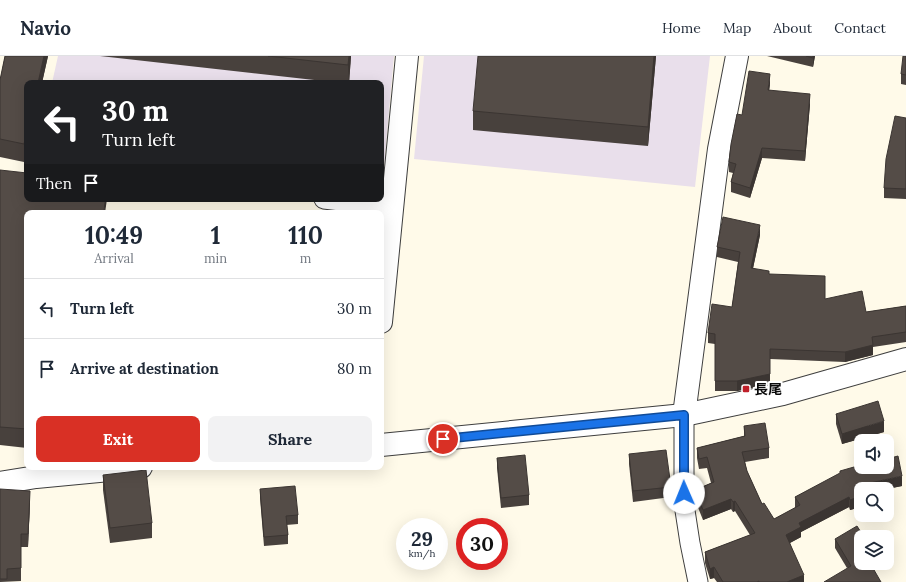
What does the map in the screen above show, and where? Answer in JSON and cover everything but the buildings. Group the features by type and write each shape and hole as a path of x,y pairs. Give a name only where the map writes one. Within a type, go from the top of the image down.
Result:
{"street":[{"path":"384,291 407,56"},
{"path":"698,582 688,536 684,504 684,415 720,142 737,56"},
{"path":"347,202 392,208"},
{"path":"384,445 684,415 777,396 906,360"},
{"path":"0,483 36,477 110,470"}],"shaded area":[{"path":"58,56 394,56 384,167 384,80 53,80"},
{"path":"424,56 710,56 695,187 414,159"}],"place":[{"name":"長尾","path":"746,389"}],"route":[{"path":"443,439 661,419 684,415 684,493"}]}
